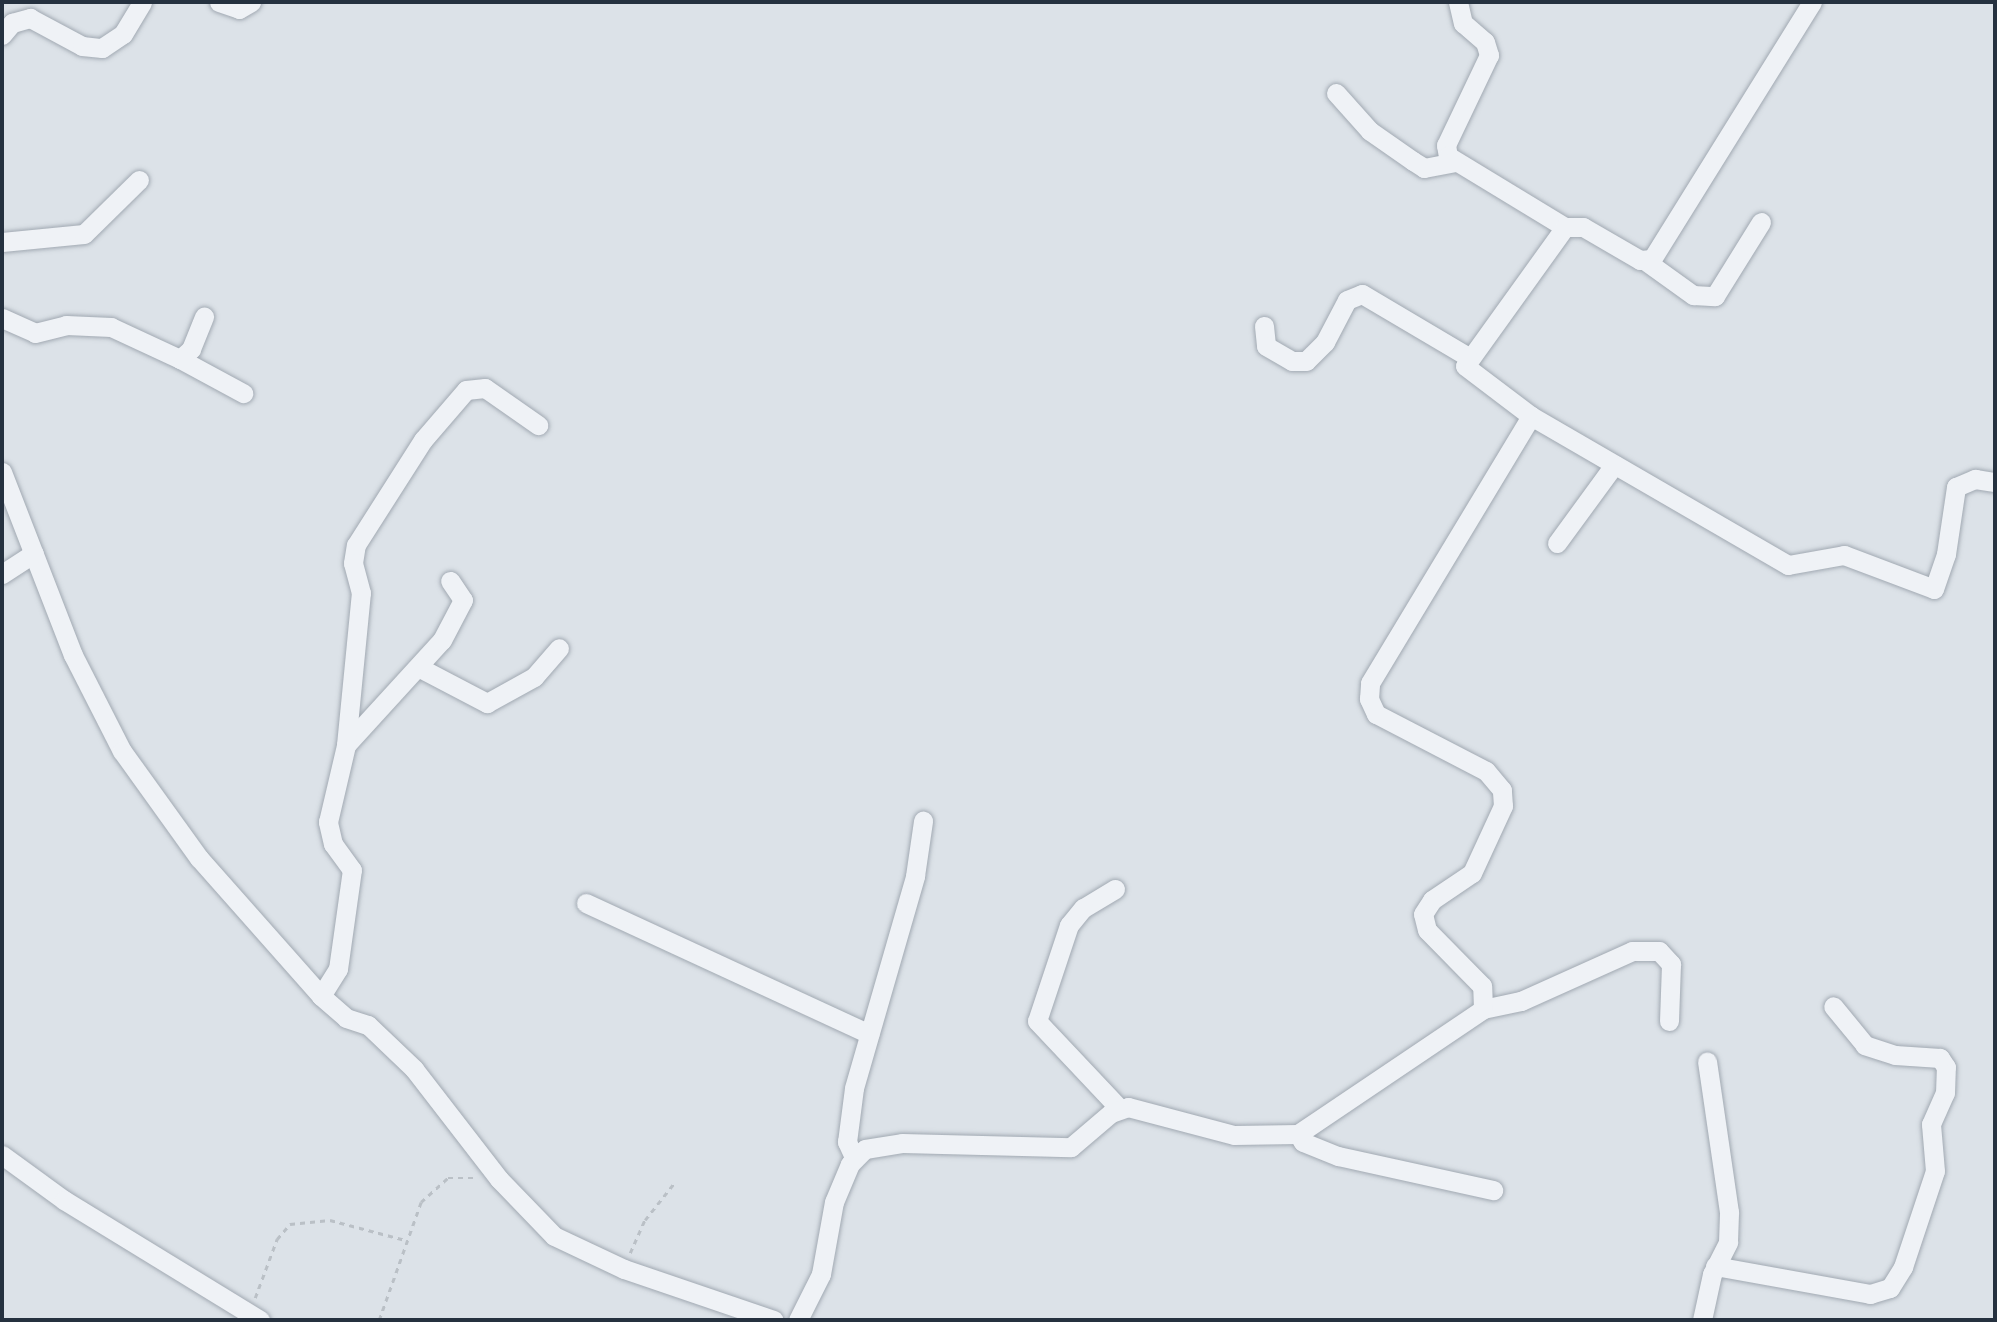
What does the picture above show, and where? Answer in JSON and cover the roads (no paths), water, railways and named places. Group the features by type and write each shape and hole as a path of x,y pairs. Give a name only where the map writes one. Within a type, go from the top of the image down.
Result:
{"street":[{"path":"2,35 12,23 30,18 82,46 102,48 122,34 142,2"},
{"path":"219,2 239,9 251,2"},
{"path":"1458,2 1463,23 1489,48 1446,145 1454,162 1564,227 1583,227 1647,262 1693,295 1715,296 1761,222"},
{"path":"1647,262 1812,2"},
{"path":"1336,93 1370,131 1424,168 1454,162"},
{"path":"2,242 84,234 139,180"},
{"path":"1564,227 1466,356 1467,370 1531,416 1778,562 1797,567 1827,554 1844,555 1928,589 1937,586 1942,573 1956,487 1975,479 1995,482"},
{"path":"1264,326 1266,346 1306,362 1325,342 1347,300 1362,294 1466,356"},
{"path":"180,359 191,349 204,316"},
{"path":"2,317 36,333 76,325 111,327 180,359 243,393"},
{"path":"321,996 338,969 352,870 333,844 328,822 346,744 361,593 354,562 356,545 423,440 466,390 485,388 538,425"},
{"path":"1483,1009 1482,986 1427,930 1423,914 1432,900 1472,873 1503,806 1502,790 1486,771 1376,714 1370,683 1531,416"},
{"path":"1557,543 1614,465"},
{"path":"2,472 73,655 122,751 199,858 321,996 346,1018 368,1025 414,1069 499,1180 554,1237 624,1269 774,1320"},
{"path":"2,574 34,553"},
{"path":"346,744 420,668 443,640 463,600 450,581"},
{"path":"420,668 486,703 534,677 559,648"},
{"path":"854,1157 848,1126 869,1034 915,876 923,821"},
{"path":"1115,888 1075,915 1037,1013 1040,1027 1119,1109 1234,1135 1298,1134 1483,1009 1521,1001 1632,951 1659,951 1671,964 1670,1021"},
{"path":"586,903 869,1034"},
{"path":"1716,1266 1870,1294 1890,1288 1903,1267 1935,1171 1931,1124 1945,1093 1945,1067 1931,1055 1895,1055 1864,1045 1833,1006"},
{"path":"1702,1320 1716,1266 1728,1242 1729,1212 1707,1062"},
{"path":"798,1320 821,1274 834,1202 854,1157 872,1146 902,1143 1071,1147 1119,1109"},
{"path":"1298,1134 1303,1142 1338,1156 1493,1190"},
{"path":"2,1156 64,1200 255,1317"}]}
